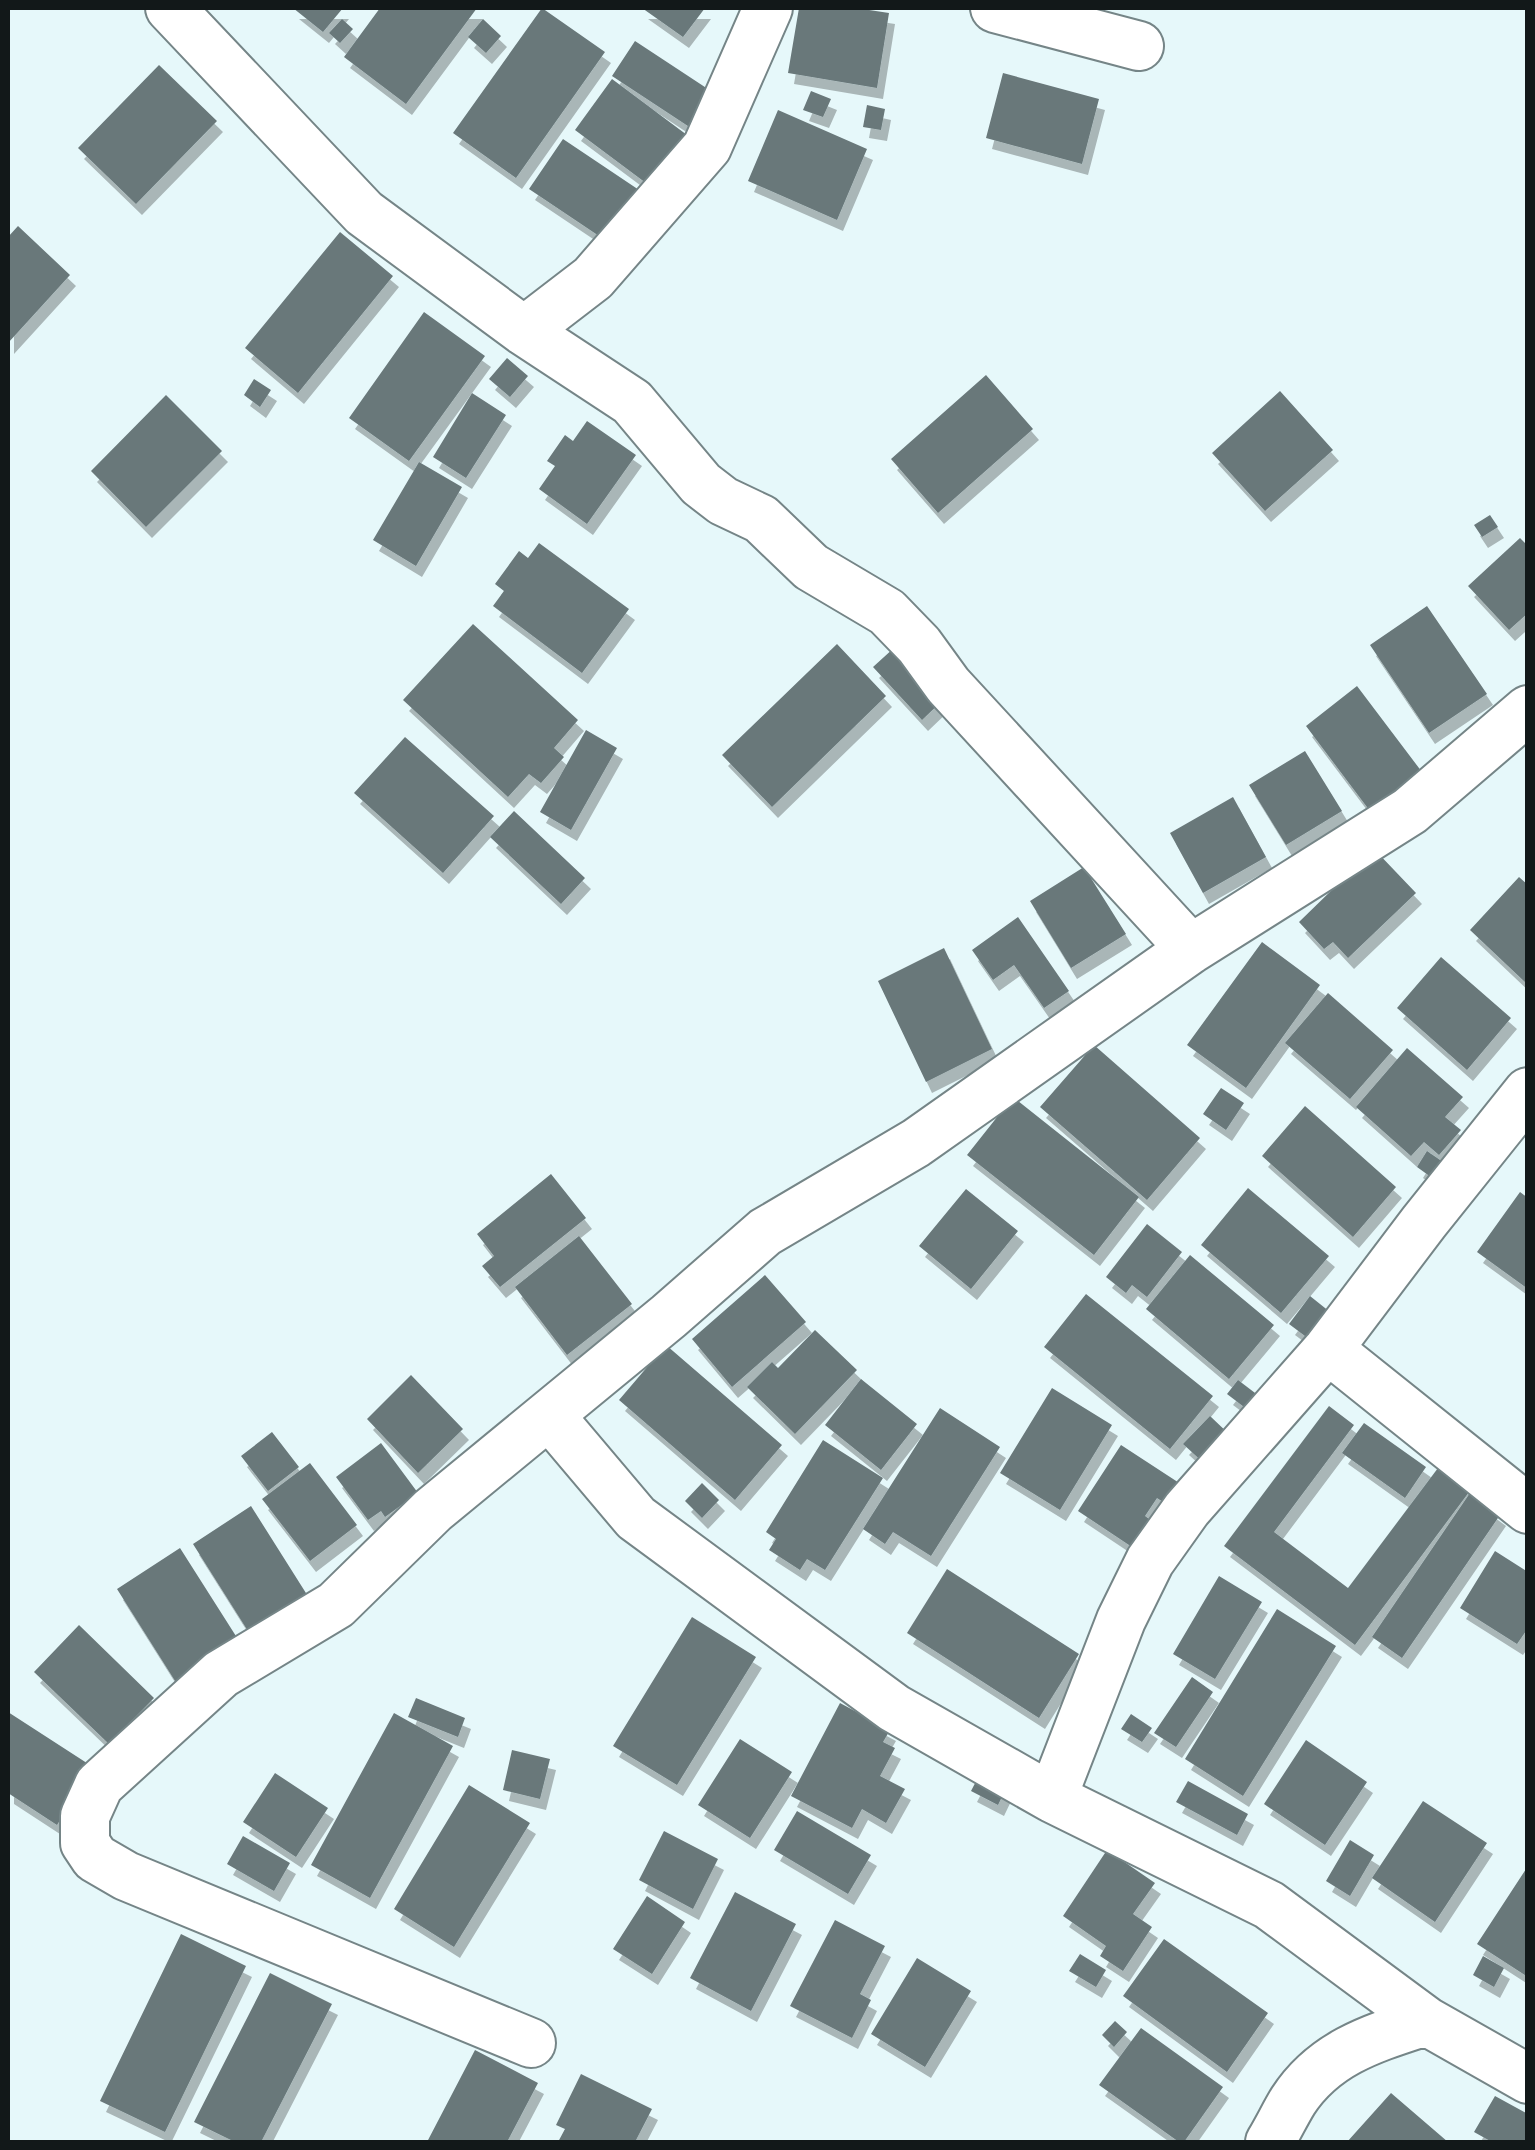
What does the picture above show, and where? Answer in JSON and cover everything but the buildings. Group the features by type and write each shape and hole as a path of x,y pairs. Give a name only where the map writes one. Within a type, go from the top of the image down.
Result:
{"street":[{"path":"170,8 364,213 524,331 632,402 701,484 723,502 761,518 811,568 887,612 948,684 1191,948"},
{"path":"524,331 593,278 707,147 768,8"},
{"path":"996,8 1140,46"},
{"path":"531,2043 126,1876 95,1858 85,1843 85,1816 99,1785 221,1674 336,1605 433,1510 765,1232 916,1142 1191,948 1410,810 1528,710"},
{"path":"1052,1798 1121,1620 1150,1561 1188,1508 1328,1350 1528,1092"},
{"path":"1328,1350 1528,1509"},
{"path":"549,1415 636,1518 894,1708 1052,1798 1269,1906 1426,2021 1528,2078"},
{"path":"1270,2142 1294,2098 1322,2067 1364,2041 1426,2021"}]}
